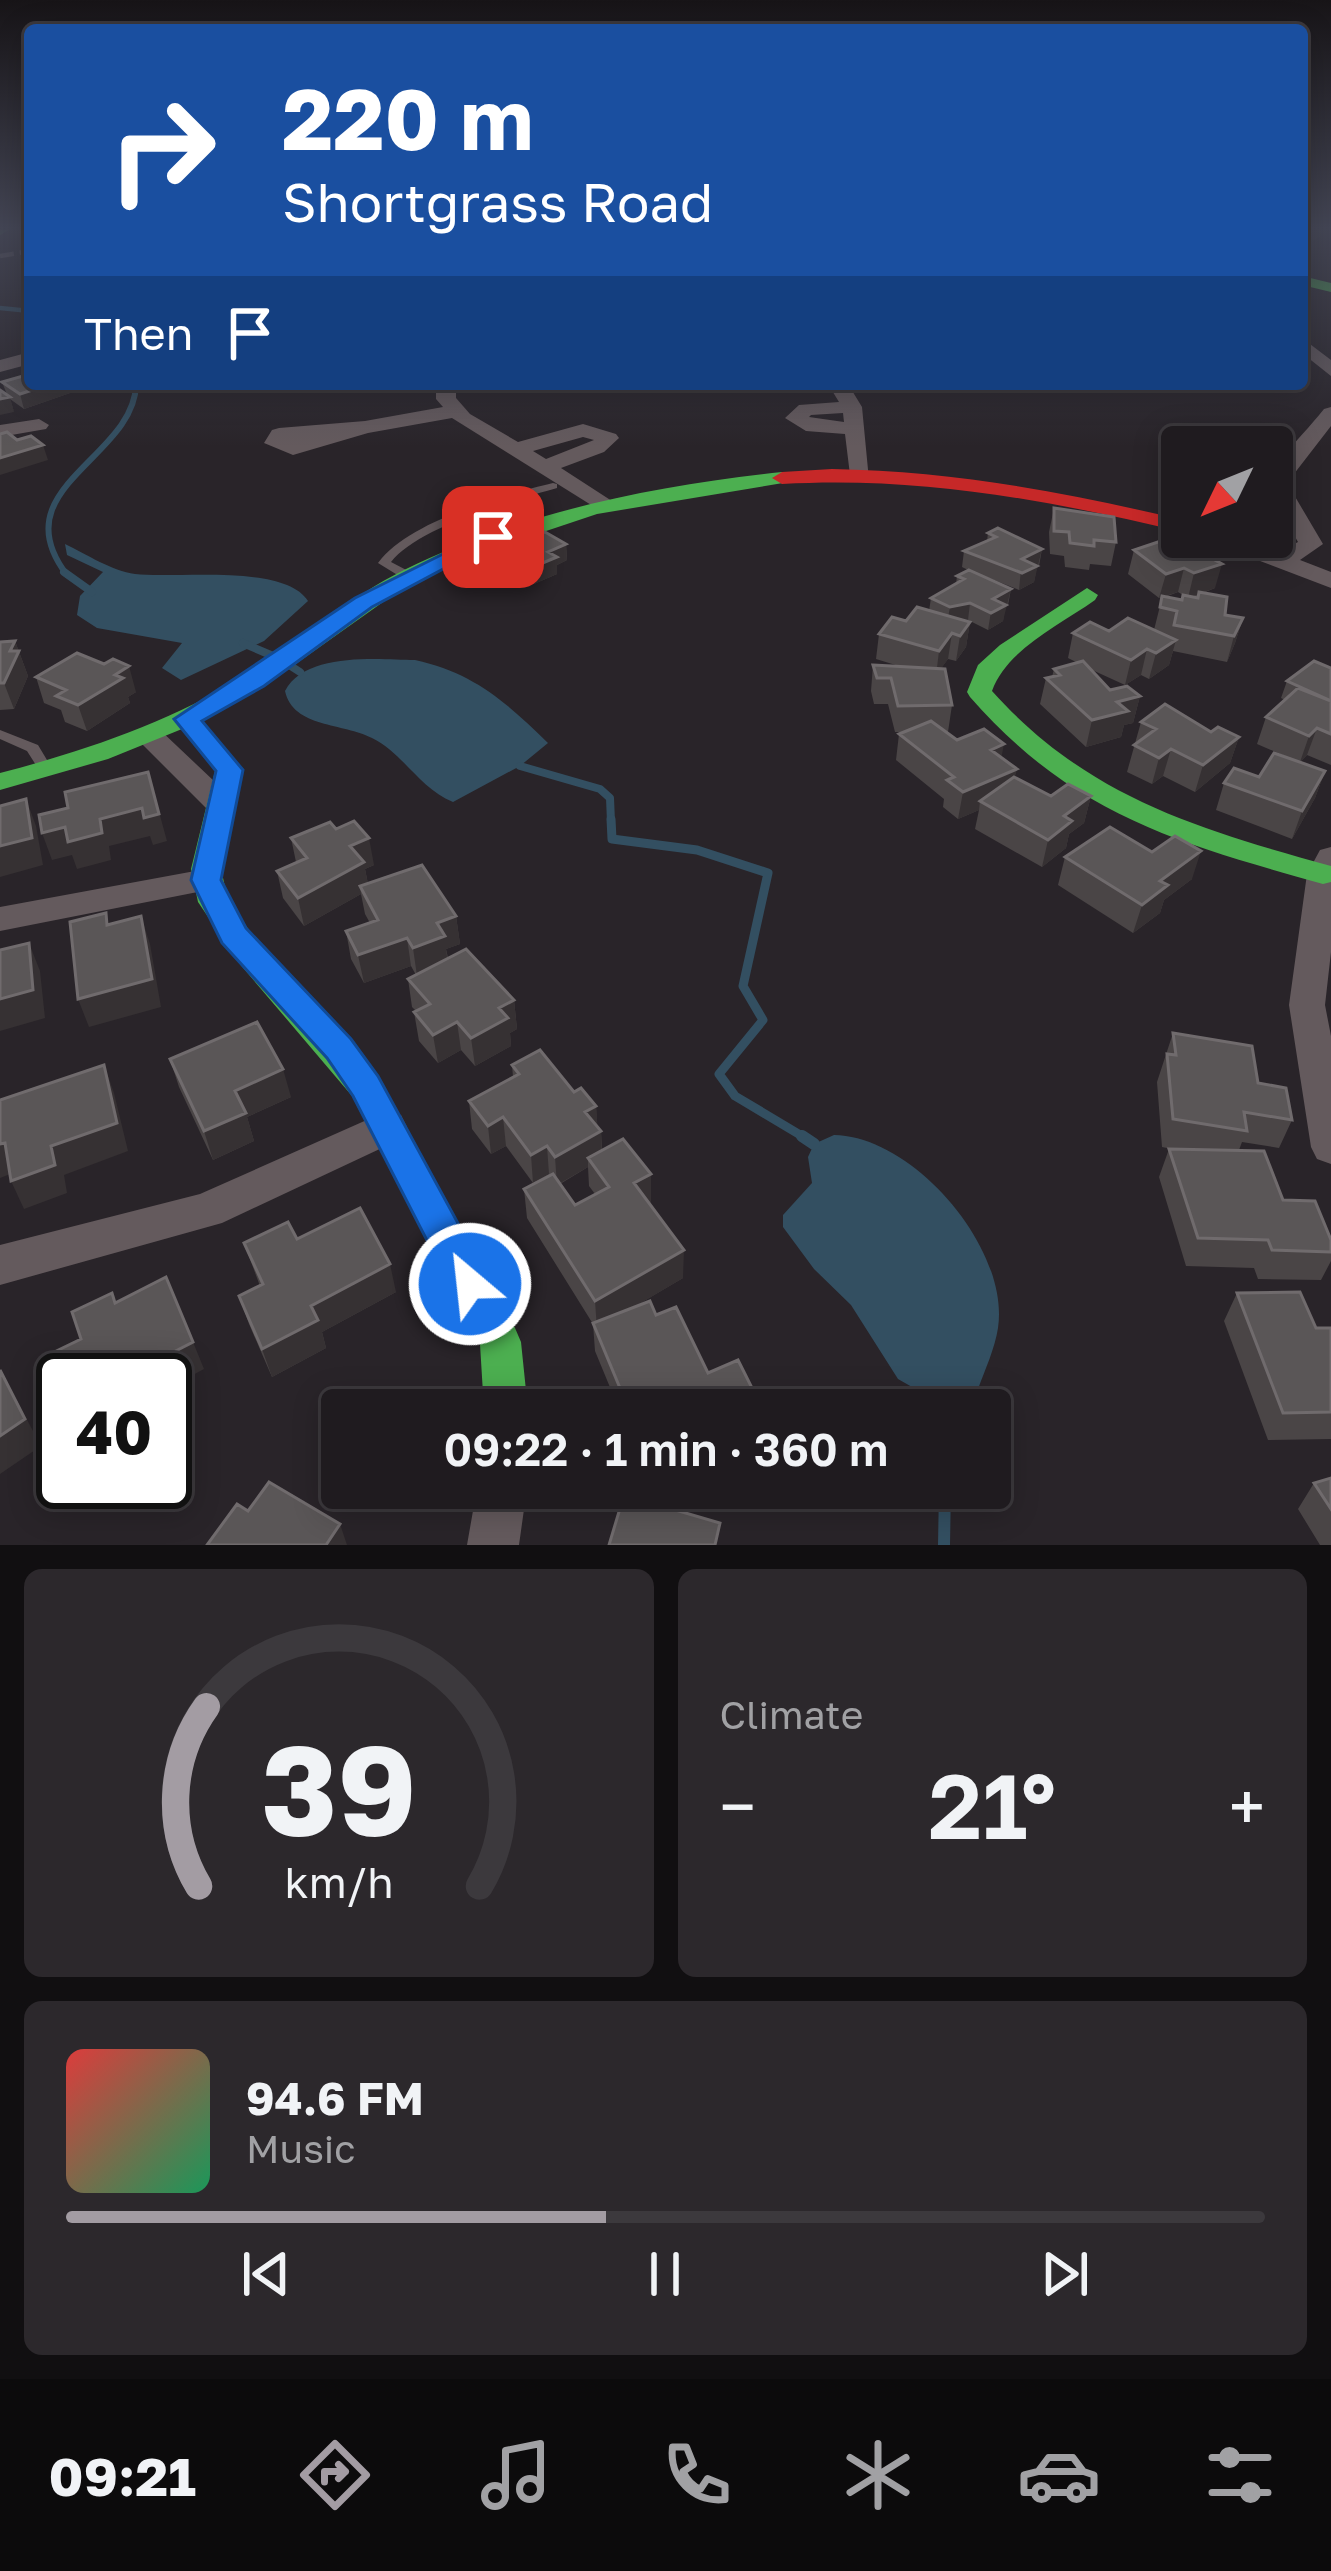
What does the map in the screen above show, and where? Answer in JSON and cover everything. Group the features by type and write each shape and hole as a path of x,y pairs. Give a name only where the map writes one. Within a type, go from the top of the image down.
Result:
{"street":[{"path":"446,390 454,411 517,449 591,506"},
{"path":"841,390 854,417 861,475"},
{"path":"365,427 454,411"},
{"path":"1283,560 1321,548 1276,483 1321,439 1331,413"},
{"path":"0,431 39,425"},
{"path":"517,449 583,430 609,438 600,448 568,453 550,475"},
{"path":"0,782 149,736 187,719 255,681 408,577 493,537 591,506 736,482 861,475 1043,493 1161,521"},
{"path":"1277,558 1331,581"},
{"path":"1087,595 987,670 979,692 1001,727 1033,754 1158,824 1327,866 1307,1005 1331,1147"},
{"path":"187,719 230,770 206,880 233,935 339,1048 387,1127 500,1342 504,1389"},
{"path":"149,736 222,806"},
{"path":"0,919 206,880"},
{"path":"0,1264 207,1210 387,1127"},
{"path":"493,1545 499,1509"}],"lane":[{"path":"408,577 384,563 398,546 550,475"},
{"path":"0,734 33,748 46,770"}],"water":[{"path":"65,544 126,572 253,577 296,589 308,601 264,641 181,680 162,668 182,643 97,628 77,615 80,596 103,572 67,555"},
{"path":"415,660 455,673 488,691 548,743 520,766 453,802 372,738 298,712 285,691 295,678 325,664"},
{"path":"834,1135 864,1140 895,1154 924,1175 972,1232 989,1264 998,1297 995,1343 978,1389 916,1389 898,1379 851,1305 814,1269 783,1227 783,1215 812,1183 808,1157 814,1144"}],"building":[{"path":"24,376 24,390 32,390 20,394 2,382"},
{"path":"7,432 17,440 31,436 43,445 0,458 0,434"},
{"path":"1054,508 1114,517 1116,542 1070,543 1069,532 1054,531"},
{"path":"998,528 1042,549 1022,559 1037,566 1022,573 964,551 996,537 988,533"},
{"path":"545,532 566,544 548,552 557,557 533,567 524,562 505,571 484,558 507,549 501,546"},
{"path":"1161,541 1161,558 1211,558 1222,564 1194,573 1184,568 1166,574 1134,550"},
{"path":"969,570 1011,589 993,599 1006,605 991,613 970,603 950,607 931,598 964,579 957,576"},
{"path":"1199,592 1227,597 1225,615 1243,618 1234,636 1174,625 1177,611 1160,607 1162,596 1182,600 1183,595 1198,598"},
{"path":"917,607 970,622 960,636 952,633 939,651 879,634 892,617 906,621"},
{"path":"1128,618 1176,640 1156,653 1147,649 1131,660 1073,633 1090,622 1109,631"},
{"path":"15,641 10,651 19,651 0,683 0,642"},
{"path":"77,653 104,664 113,659 129,666 115,675 123,678 78,705 56,696 66,690 36,677"},
{"path":"1083,661 1110,690 1127,686 1140,696 1117,702 1128,711 1092,720 1046,678 1060,675 1054,669"},
{"path":"1314,661 1331,668 1331,701 1287,681"},
{"path":"873,665 945,669 952,705 898,706 891,678 877,678"},
{"path":"1298,688 1331,701 1331,734 1317,728 1309,736 1266,717"},
{"path":"1165,704 1211,732 1218,727 1239,737 1203,765 1171,749 1159,758 1134,745 1156,729 1141,722"},
{"path":"931,721 957,740 984,729 1004,744 991,750 1017,769 963,792 947,780 954,777 899,734"},
{"path":"1274,753 1325,771 1302,811 1224,783 1234,768 1259,777"},
{"path":"148,772 159,814 144,818 142,808 100,819 102,833 68,842 65,827 42,833 39,815 68,808 65,792"},
{"path":"1014,777 1051,796 1068,784 1091,796 1064,816 1072,821 1048,840 980,801"},
{"path":"26,799 32,838 0,846 0,806"},
{"path":"354,821 369,838 350,846 364,862 298,898 277,871 307,858 291,838 330,822 336,829"},
{"path":"1110,827 1152,852 1175,836 1201,851 1160,881 1168,885 1142,905 1065,857"},
{"path":"422,865 456,916 437,923 445,936 413,948 407,938 358,955 346,931 378,920 360,886"},
{"path":"106,913 107,925 141,916 152,979 78,999 70,922"},
{"path":"29,943 33,990 0,999 0,950"},
{"path":"466,949 514,1000 499,1008 508,1018 471,1038 457,1022 433,1035 414,1012 430,1004 408,979"},
{"path":"257,1022 283,1069 235,1091 246,1113 204,1131 170,1059"},
{"path":"1173,1033 1252,1046 1258,1083 1286,1088 1292,1120 1244,1112 1247,1131 1173,1119 1167,1054 1176,1055"},
{"path":"540,1050 574,1092 581,1088 596,1106 585,1112 601,1131 555,1157 547,1146 531,1155 503,1117 488,1126 469,1101 519,1074 512,1065"},
{"path":"104,1065 117,1123 51,1146 55,1165 11,1181 5,1143 0,1144 0,1100"},
{"path":"623,1139 651,1174 634,1183 684,1250 595,1301 524,1189 553,1174 575,1205 609,1187 588,1158"},
{"path":"1169,1149 1264,1151 1283,1200 1315,1201 1331,1252 1272,1250 1268,1240 1198,1238"},
{"path":"360,1208 390,1264 311,1306 318,1320 262,1349 239,1296 263,1284 244,1243 288,1222 297,1239"},
{"path":"166,1277 193,1342 172,1353 52,1353 81,1339 72,1312 112,1293 115,1303"},
{"path":"1300,1292 1316,1328 1331,1328 1331,1412 1283,1413 1237,1293"},
{"path":"650,1301 656,1315 676,1307 708,1373 738,1360 752,1389 620,1389 593,1323"},
{"path":"0,1370 25,1419 0,1436"},
{"path":"1331,1478 1331,1509 1314,1483"},
{"path":"269,1482 340,1524 326,1545 207,1545 237,1504 248,1511"},
{"path":"620,1509 672,1509 720,1523 715,1545 609,1545"}],"waterway":[{"path":"0,308 24,310"},
{"path":"66,574 51,545 49,519 59,496 115,433 130,410 135,390"},
{"path":"66,574 92,592"},
{"path":"243,643 273,656"},
{"path":"286,663 300,672"},
{"path":"520,766 600,789 610,798 611,822"},
{"path":"611,819 612,839 697,850 768,873 743,986 763,1020 719,1074 735,1096 802,1136"},
{"path":"802,1136 807,1139"},
{"path":"802,1136 814,1144"},
{"path":"944,1545 945,1509"}],"traffic: fast":[{"path":"0,782 99,753 194,714 274,668 392,585 502,536 639,498 782,478"},
{"path":"1087,595 1008,650 987,670 979,692 1014,731 1092,790 1179,830 1323,874"},
{"path":"187,719 229,770 206,869 213,902 250,955 365,1086 500,1342 504,1389"}],"traffic: jam":[{"path":"782,478 933,479 1084,503 1161,521"}],"route":[{"path":"470,1284 365,1086 339,1048 233,935 206,880 230,770 187,719 255,681 364,602 493,537"}]}
